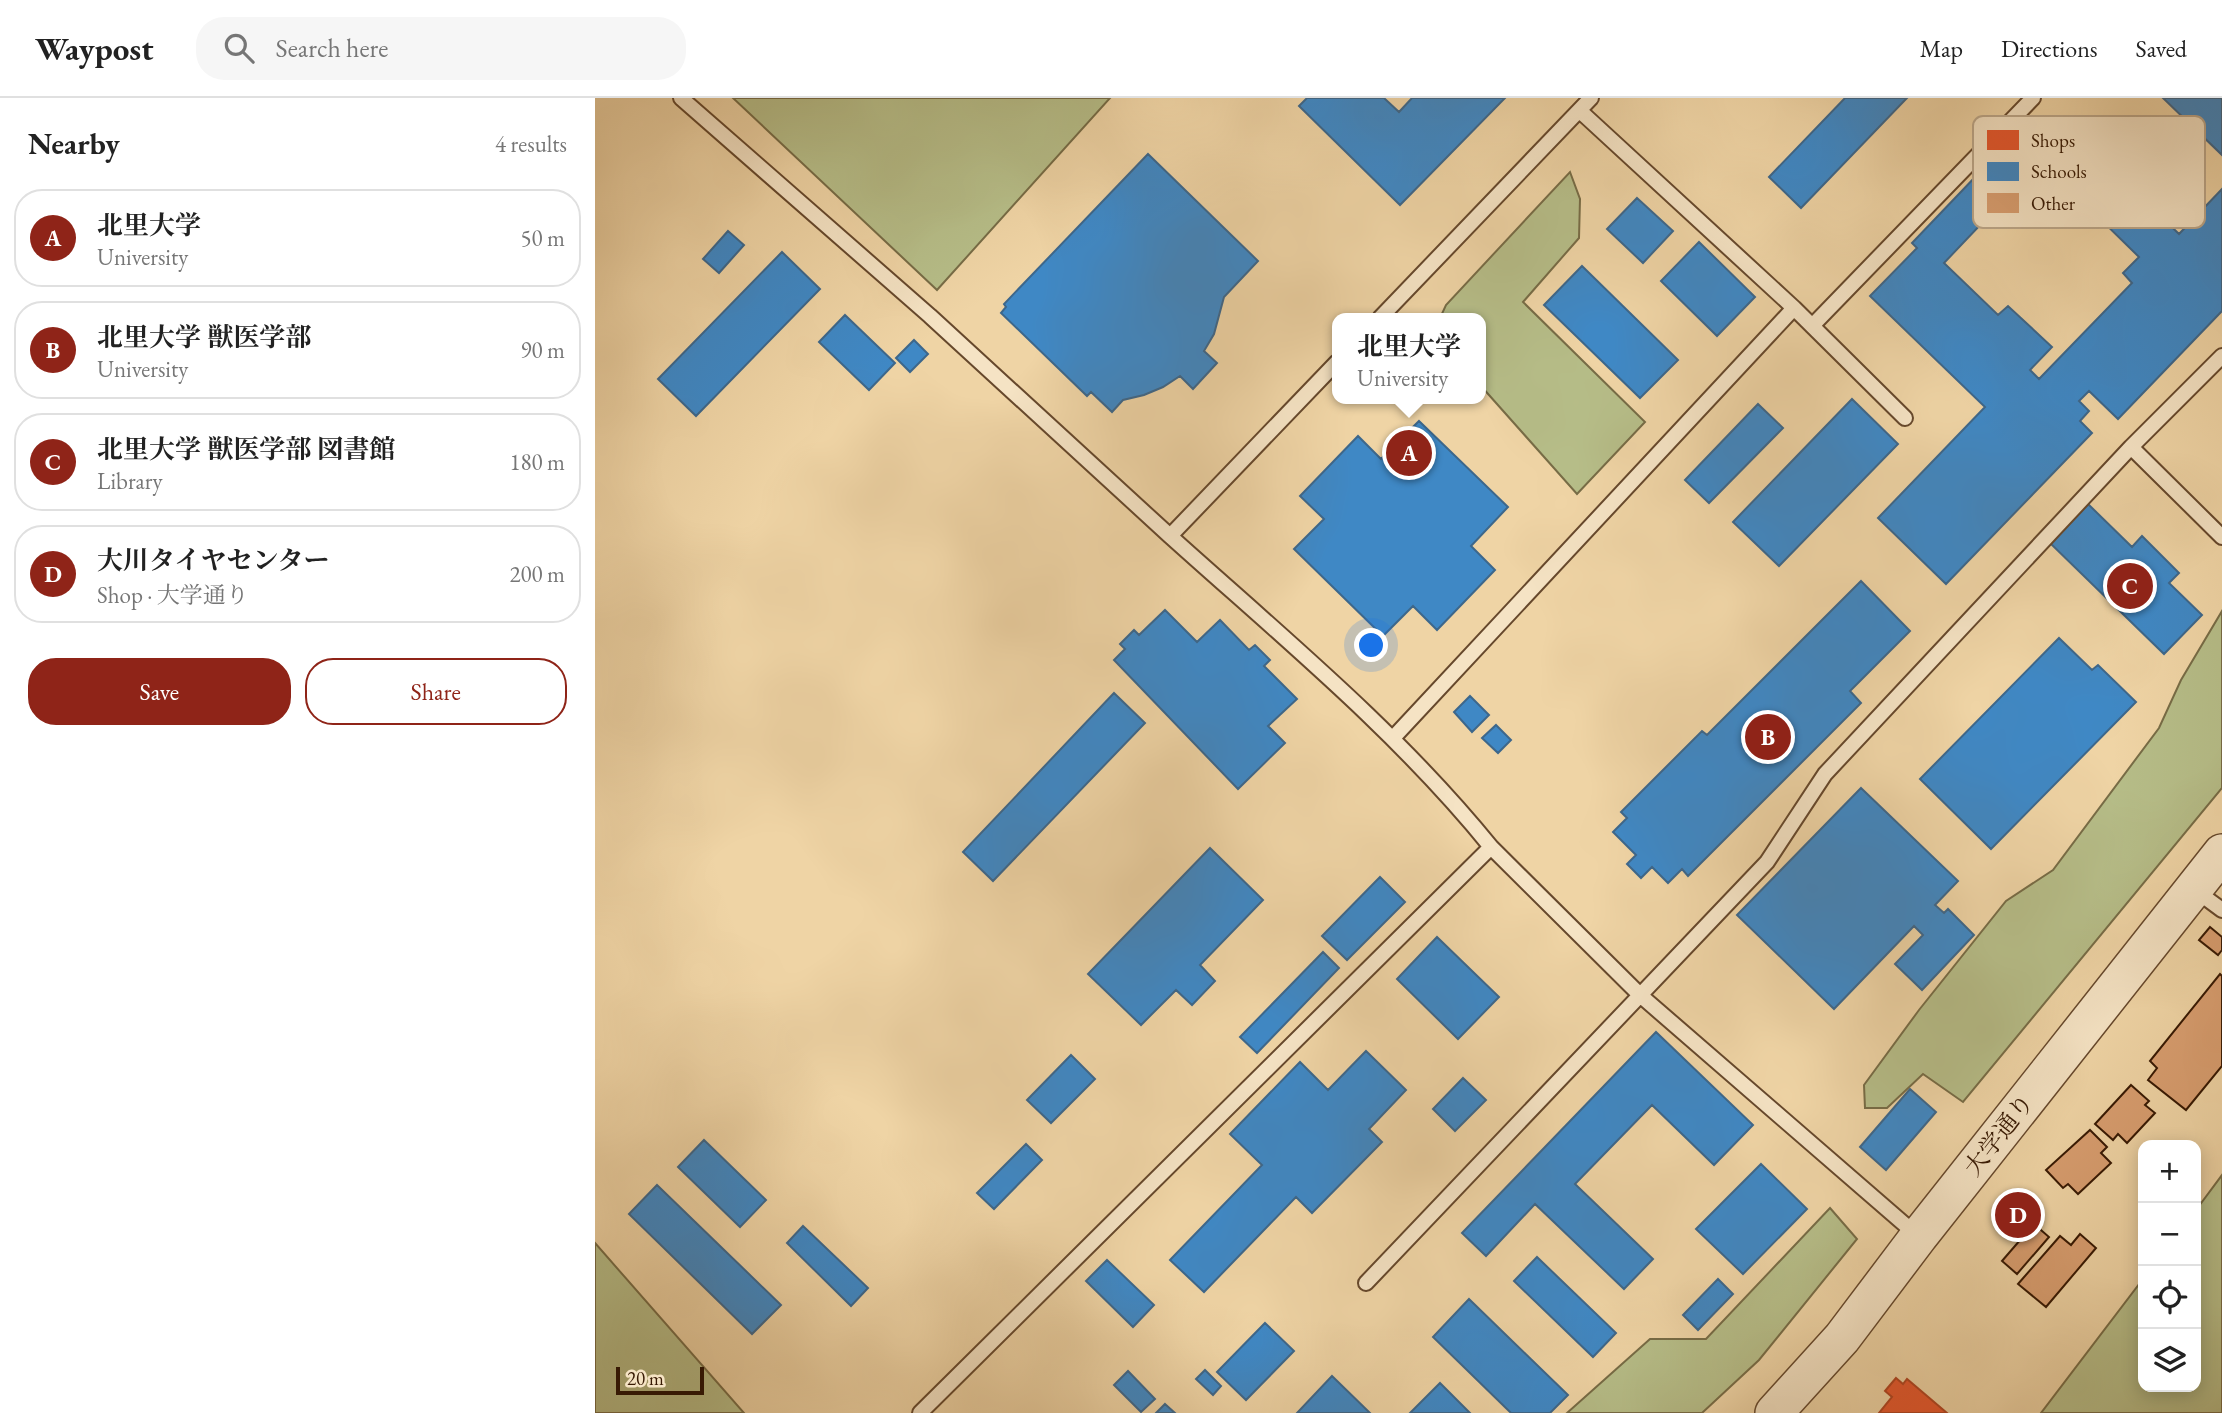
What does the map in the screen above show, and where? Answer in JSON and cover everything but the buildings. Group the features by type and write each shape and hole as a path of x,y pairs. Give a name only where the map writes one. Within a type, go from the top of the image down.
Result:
{"street":[{"name":"大学通り","path":"1774,1413 1842,1338 1919,1236 2208,900 2222,853"}],"lane":[{"path":"681,98 930,316 1393,738 1453,800 1491,848 1640,995 1919,1236"},
{"path":"1385,313 1591,98"},
{"path":"2016,116 2033,98"},
{"path":"1580,111 1794,308 1905,418"},
{"path":"1812,326 1973,160"},
{"path":"1393,738 1794,308"},
{"path":"1366,1283 1767,862 1825,774 2131,447 2222,356"},
{"path":"1170,536 1332,367"},
{"path":"2131,447 2222,537"},
{"path":"921,1413 1491,848"}],"green space":[{"path":"733,98 1110,98 937,290"},
{"path":"1570,172 1580,199 1579,238 1523,302 1645,422 1577,494 1486,392 1486,313 1442,313 1446,305"},
{"path":"2222,611 2222,788 1963,1102 1923,1074 1887,1108 1865,1108 1864,1085 1919,1010 2006,901 2053,870 2159,728 2181,680"},
{"path":"2222,1175 2222,1413 2041,1413 2138,1286 2138,1392 2201,1392 2201,1203"},
{"path":"1830,1208 1857,1239 1759,1360 1702,1413 1567,1413 1650,1339 1706,1339"},
{"path":"595,1243 744,1413 595,1413"}],"place":[{"name":"北里大学","path":"1409,453"},
{"name":"北里大学 獣医学部 図書館","path":"2130,586"},
{"name":"北里大学 獣医学部","path":"1768,737"},
{"name":"大川タイヤセンター","path":"2018,1215"}]}
